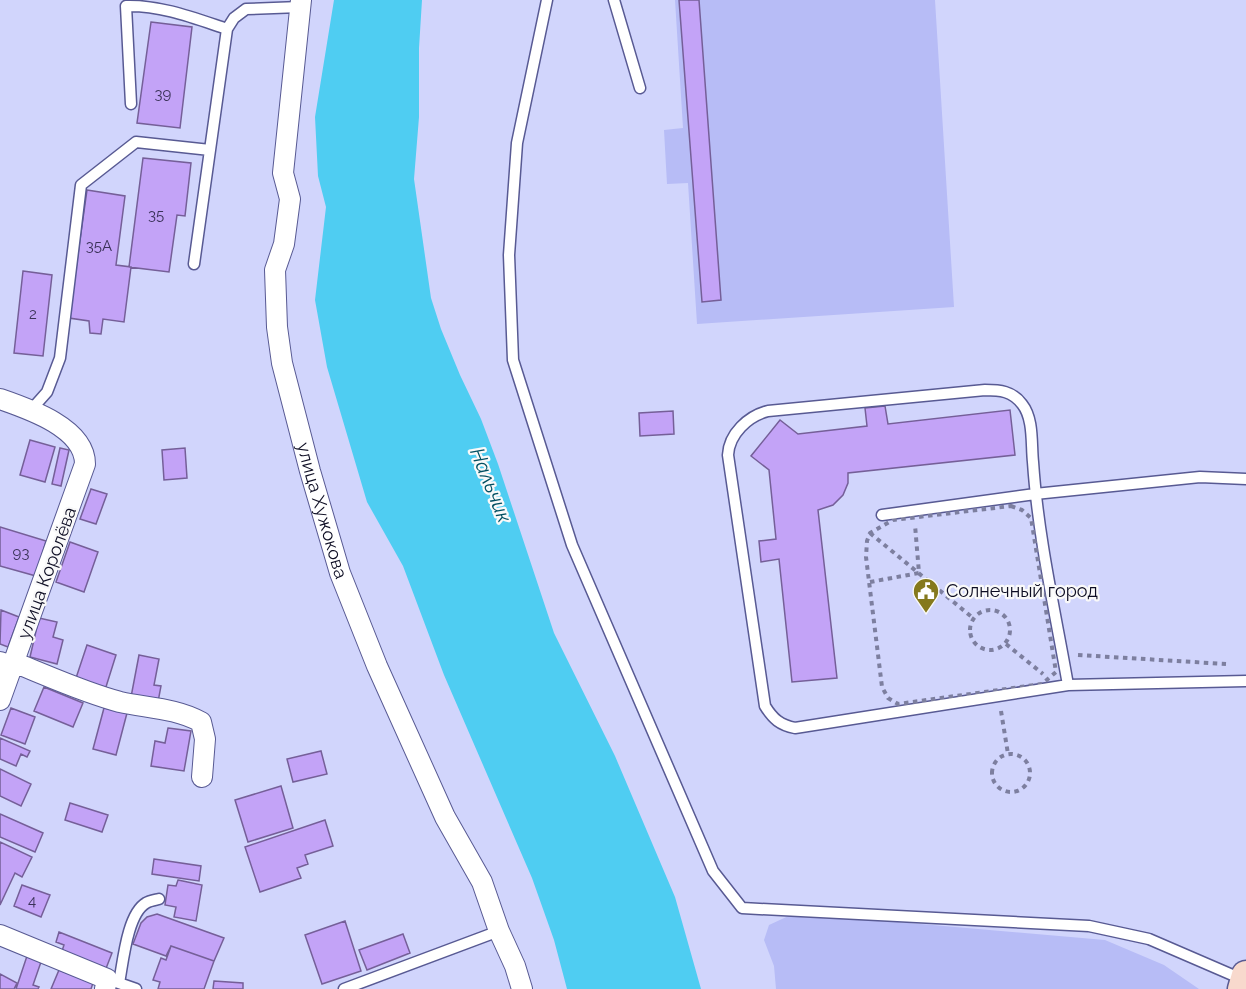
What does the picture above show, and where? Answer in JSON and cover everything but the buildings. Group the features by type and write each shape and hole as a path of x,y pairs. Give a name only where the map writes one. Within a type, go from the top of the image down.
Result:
{"street":[{"name":"улица Хужокова","path":"301,3 283,173 290,199 284,243 274,270 277,327 282,363 340,573 377,666 445,817 482,882 522,989"},
{"path":"0,399 31,410"},
{"name":"улица Королёва","path":"0,700 7,664 85,464 85,454 81,445 59,425 31,410"},
{"path":"7,664 23,666 86,692 121,702 188,715 201,722 205,740 202,777"},
{"path":"0,935 111,984"}],"lane":[{"path":"547,0 517,143 509,255 513,360 572,545 714,871 742,908 1089,926 1149,939 1244,981"},
{"path":"614,0 640,88"},
{"path":"194,264 227,29 234,18 246,9 301,3"},
{"path":"130,104 126,6 145,5 227,29"},
{"path":"31,410 47,392 60,358 81,184 136,142 210,150"},
{"path":"1068,685 1060,668 1035,494 1029,418 1022,404 1002,390 768,411 760,413 747,422 731,440 728,447 765,706 776,721 783,726 795,728 998,693 1068,685 1246,681"},
{"path":"882,515 1035,494 1200,477 1246,479"},
{"path":"136,989 111,984 135,915 145,903 159,899"},
{"path":"344,989 499,931"}],"path":[{"path":"1060,668 1030,518 1022,510 1011,506 892,520 870,533 866,557 882,687 888,698 898,704 998,693 1042,684 1079,654 1234,664"},
{"path":"914,518 919,573"},
{"path":"870,533 973,618"},
{"path":"870,582 919,573"},
{"path":"991,610 1003,614 1010,625 1011,632 1006,644 993,651 980,648 971,638 969,631 973,618 978,613 991,610"},
{"path":"1006,644 1048,678"},
{"path":"998,693 1008,754"},
{"path":"1008,754 1020,756 1029,764 1030,770 1030,776 1024,787 1014,792 1001,789 993,779 993,766 997,760 1008,754"}],"shaded area":[{"path":"675,0 935,0 954,307 697,324 688,183 667,184 664,130 683,128"},
{"path":"795,913 1105,940 1164,965 1199,989 776,989 774,966 764,940 769,925"}],"water":[{"name":"Нальчик","path":"334,0 422,0 419,117 414,179 431,298 441,329 481,419 498,464 554,633 615,756 675,897 701,989 567,989 554,940 532,878 444,675 403,566 367,502 327,367 315,300 326,207 318,176 315,117"}],"place":[{"name":"Солнечный город","path":"926,614"}]}
